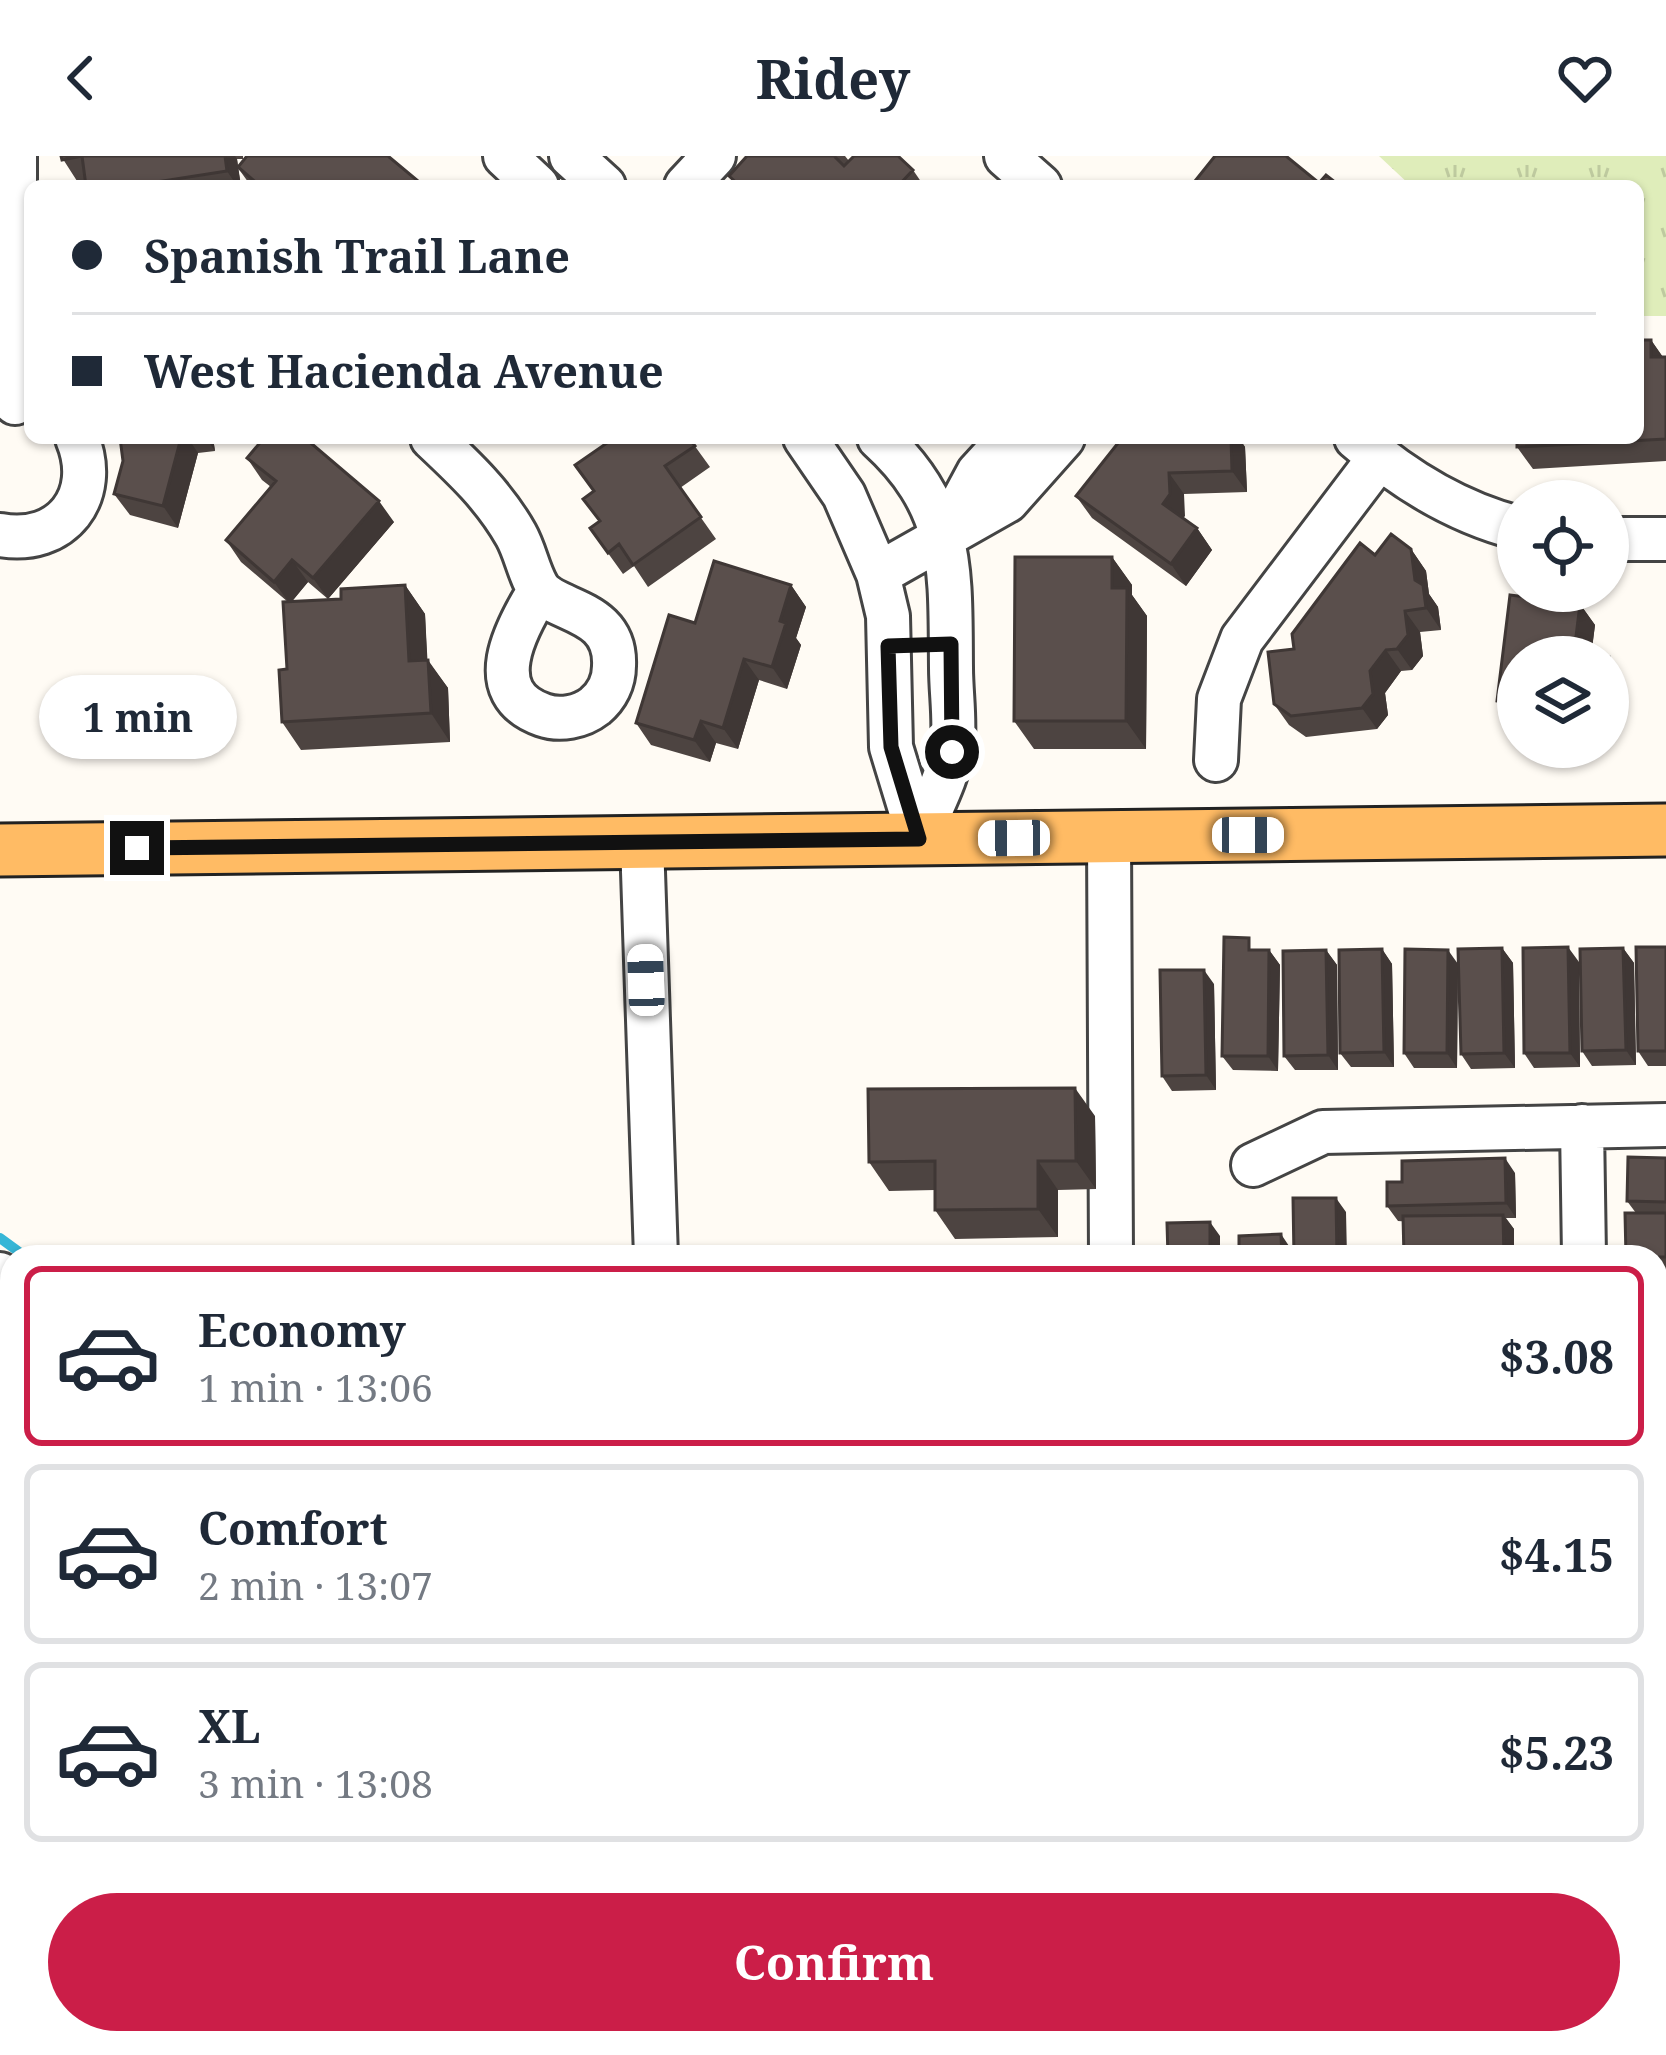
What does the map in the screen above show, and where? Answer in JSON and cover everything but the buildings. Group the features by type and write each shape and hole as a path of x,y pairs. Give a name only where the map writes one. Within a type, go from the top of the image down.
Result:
{"main road":[{"path":"0,850 1666,830"}],"street":[{"path":"15,156 15,404"},
{"path":"505,156 531,180"},
{"path":"571,156 597,180"},
{"path":"692,180 714,156"},
{"path":"1006,156 1033,180"},
{"path":"0,535 41,534 72,512 86,476 79,444"},
{"path":"439,444 464,466 503,514 539,591"},
{"path":"809,444 844,495 878,574 888,616 891,747 919,839"},
{"path":"885,444 916,477 944,536 950,573 952,752 919,839"},
{"path":"944,536 978,472 1004,444"},
{"path":"878,574 1007,501 1058,444"},
{"path":"1216,760 1219,699 1242,639 1367,448 1450,504 1497,521"},
{"path":"1629,539 1666,539"},
{"path":"888,646 951,644"},
{"path":"1109,836 1112,1245"},
{"path":"642,842 656,1245"},
{"path":"1582,1126 1584,1245"},
{"path":"1253,1165 1323,1132 1666,1126"}],"green space":[{"path":"1379,156 1666,156 1666,316 1644,316 1644,180 1405,180"}],"waterway":[{"path":"0,1238 10,1245"}],"route":[{"path":"137,848 919,839 891,747 888,646 951,644 952,752"}]}
